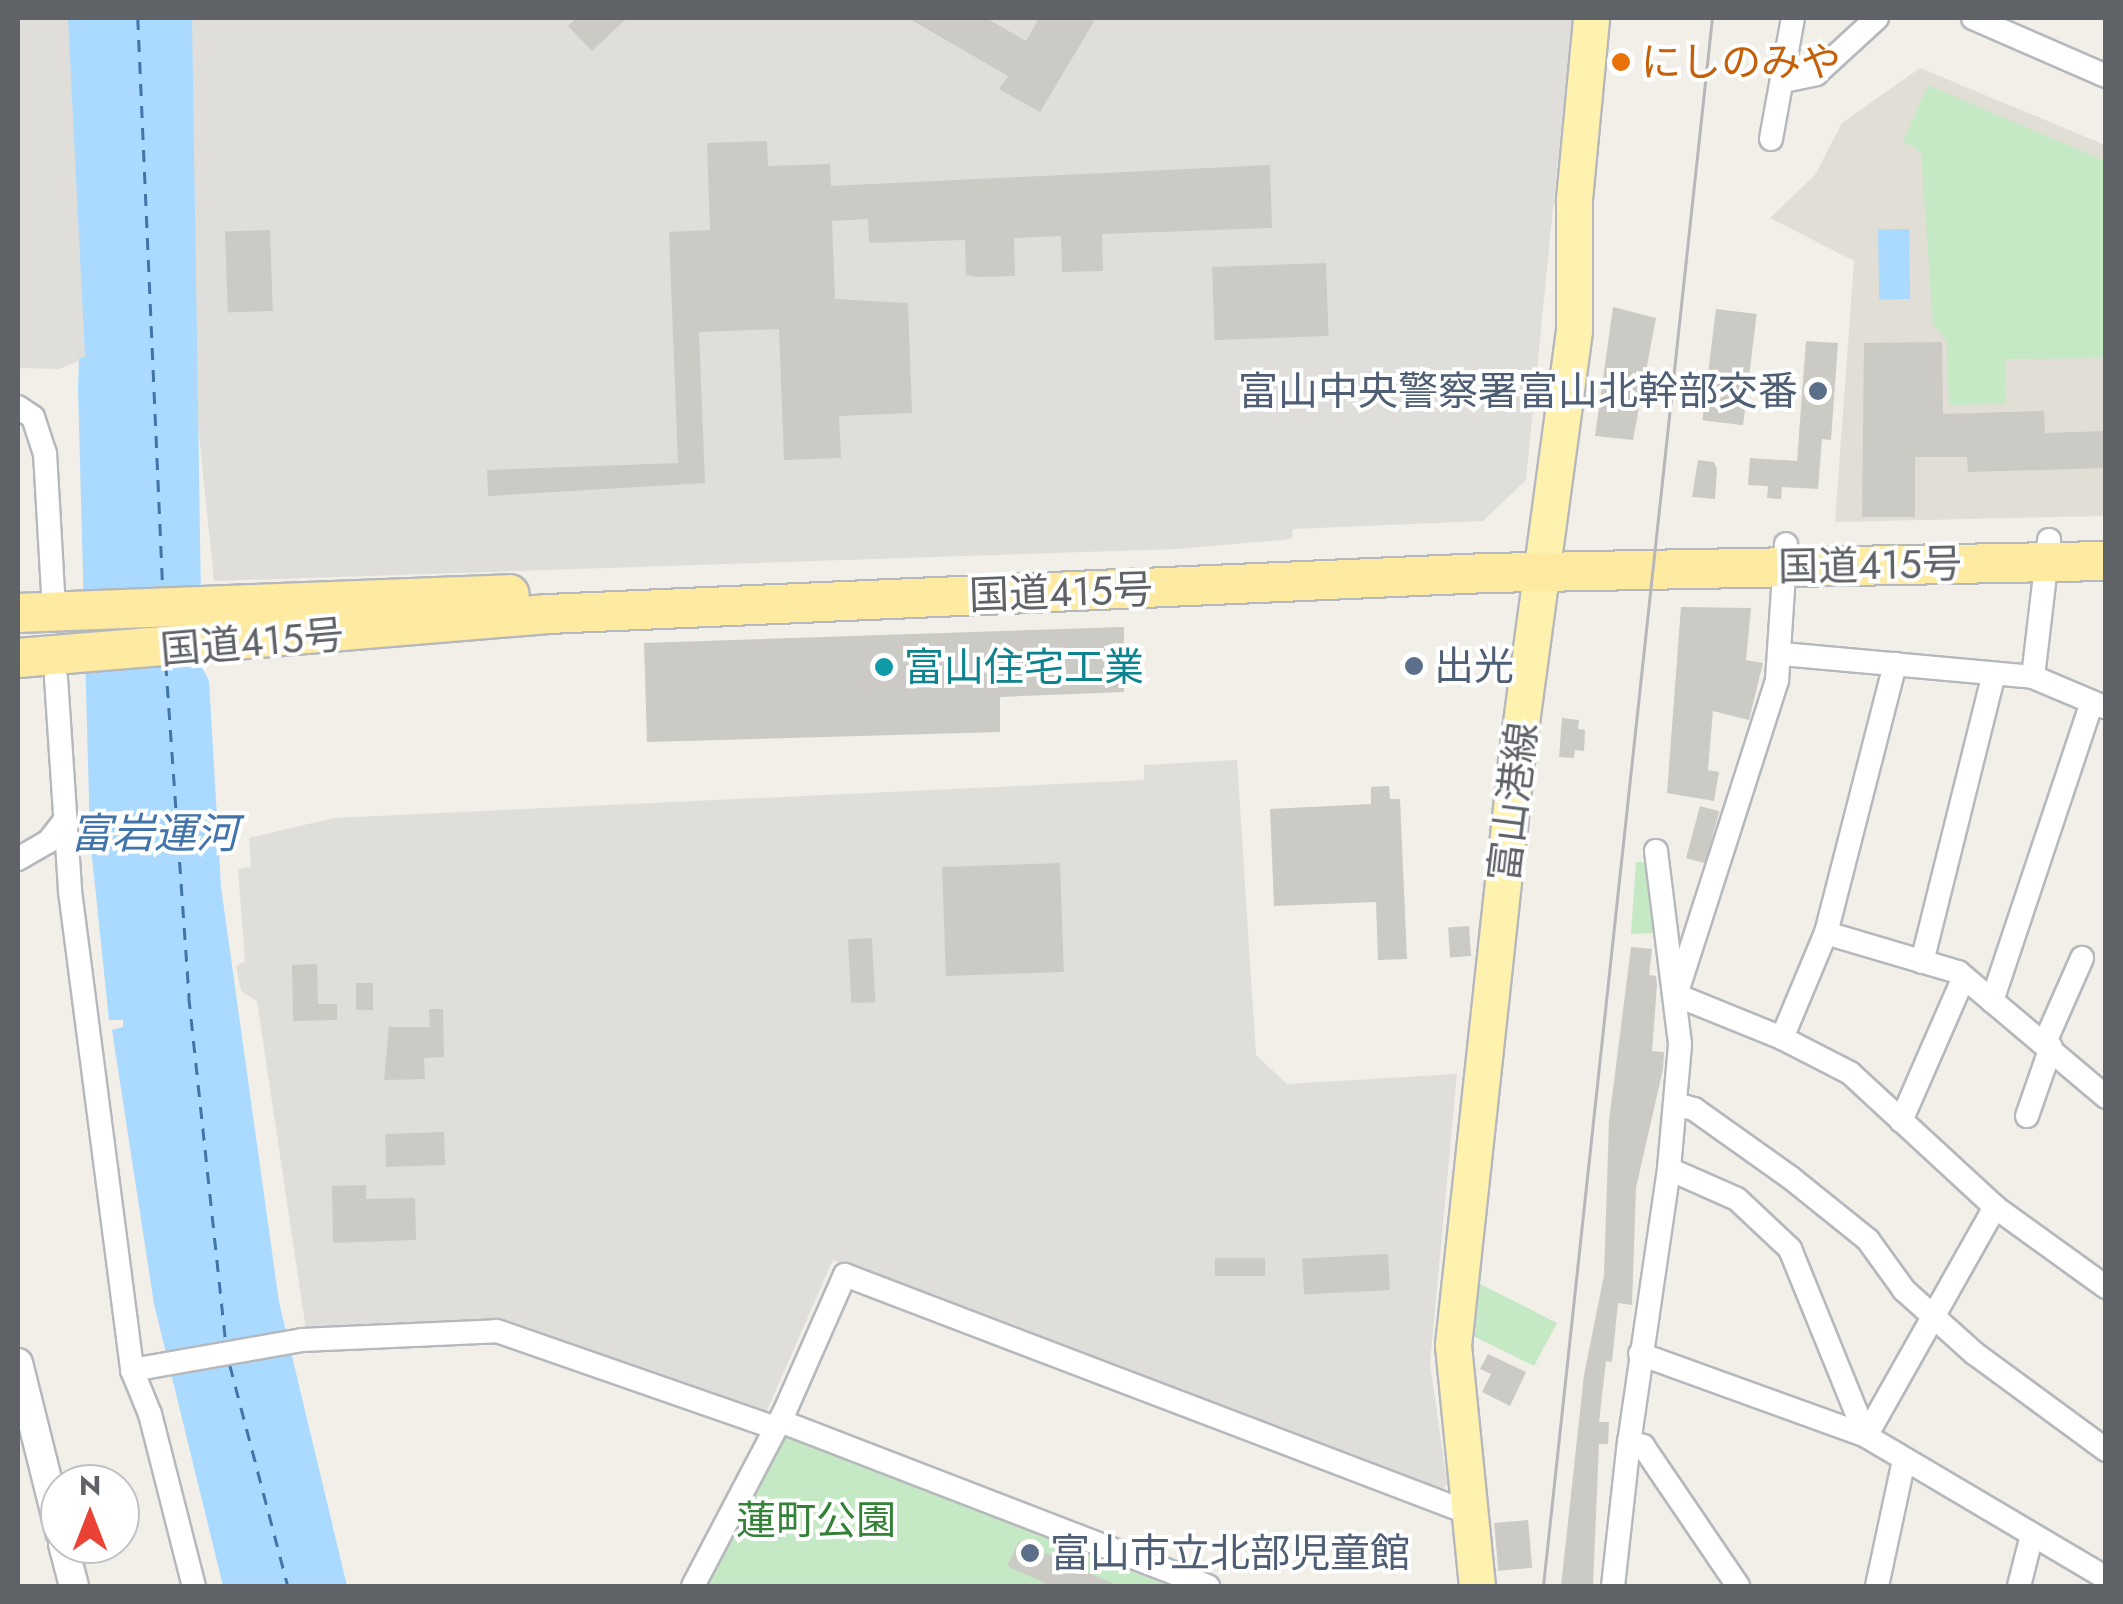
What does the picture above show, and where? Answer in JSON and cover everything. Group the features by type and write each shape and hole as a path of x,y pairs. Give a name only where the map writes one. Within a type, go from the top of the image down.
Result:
{"highway":[{"name":"国道415号","path":"18,658 63,634 210,607 1546,560 2048,550 2106,539"},
{"name":"国道415号","path":"2048,550 2106,560"},
{"name":"国道415号","path":"18,613 63,634 211,646 548,614 1546,560"}],"main road":[{"name":"富山港線","path":"1476,1586 1453,1345 1517,752 1546,560 1574,330 1574,198 1591,18"}],"street":[{"path":"1771,139 1793,18"},
{"path":"1784,81 1816,74 1877,18"},
{"path":"1973,18 2106,76"},
{"path":"18,407 34,417 45,453 63,634 63,823 132,1370 150,1414 194,1586"},
{"path":"2033,677 2048,550"},
{"path":"1676,995 1782,654 1785,555"},
{"path":"1782,654 2033,677 2099,704 1992,1001"},
{"path":"1782,1038 1826,934 1895,664"},
{"path":"1922,962 1994,674"},
{"path":"18,858 48,842 63,823"},
{"path":"1613,1586 1640,1354 1670,1169 1676,1104 1676,995 1656,851"},
{"path":"1826,934 1964,977 2106,1096"},
{"path":"2027,1116 2048,1045 2082,958"},
{"path":"1901,1121 1964,977"},
{"path":"1676,995 1782,1038 1850,1073 1995,1207 2106,1287"},
{"path":"1676,1104 1694,1110 1791,1178 1868,1240 1932,1316 2051,1415 2106,1450"},
{"path":"1670,1169 1737,1199 1790,1249 1866,1436"},
{"path":"1866,1436 1995,1207"},
{"path":"693,1586 778,1424 845,1275 1469,1512"},
{"path":"132,1370 302,1340 497,1331 778,1424 1208,1586"},
{"path":"1640,1354 1866,1436 2106,1578"},
{"path":"18,1363 43,1464"},
{"path":"1629,1442 1642,1446 1738,1586"},
{"path":"1877,1586 1904,1460"},
{"path":"2019,1586 2032,1535"}],"shaded area":[{"path":"18,18 69,18 85,358 59,369 18,368"},
{"path":"188,18 1572,18 1526,480 1483,521 1293,529 1292,539 1177,549 214,581 196,406"},
{"path":"1920,68 2105,145 2105,516 1835,522 1854,261 1770,218 1815,175 1842,123"},
{"path":"1237,760 1256,1055 1287,1084 1457,1074 1430,1363 1447,1483 1442,1490 833,1260 764,1417 502,1324 306,1330 257,1001 241,991 236,966 245,961 238,869 251,867 249,838 334,818 1144,780 1144,765"}],"green space":[{"path":"1928,85 2105,161 2105,358 2006,359 2005,404 1949,405 1947,342 1933,324 1921,152 1903,141"},
{"path":"1636,862 1646,862 1656,933 1631,934"},
{"path":"1474,1281 1557,1323 1534,1366 1469,1334"},
{"name":"蓮町公園","path":"782,1435 1169,1586 706,1586"}],"water":[{"name":"富岩運河","path":"68,18 192,18 202,667 209,681 221,887 279,1302 347,1586 223,1586 154,1304 112,1030 123,1027 123,1020 109,1020 90,838 78,387 79,358 85,357"},
{"path":"1909,229 1910,299 1879,300 1878,230"}],"building":[{"path":"577,18 627,18 592,51 568,26"},
{"path":"908,18 986,18 1026,41 1039,18 1096,18 1040,112 999,89 1008,76"},
{"path":"767,141 768,166 830,164 831,186 1270,165 1272,228 1102,234 1103,271 1062,272 1061,236 1014,238 1015,276 979,277 966,275 965,240 869,243 868,219 832,221 835,299 908,303 912,413 839,416 841,458 784,460 779,329 699,332 705,483 488,496 487,470 678,463 669,232 710,230 707,143"},
{"path":"270,230 273,311 228,313 225,232"},
{"path":"1326,263 1329,336 1215,340 1212,267"},
{"path":"1613,307 1656,318 1633,440 1595,436"},
{"path":"1716,309 1757,314 1743,425 1702,420"},
{"name":"富山中央警察署富山北幹部交番","path":"1806,341 1838,343 1831,440 1822,439 1818,489 1782,487 1781,499 1767,498 1768,486 1748,485 1750,458 1797,461"},
{"path":"1942,342 1943,414 2044,411 2045,433 2106,431 2106,468 1968,472 1967,457 1915,457 1915,517 1862,517 1864,343"},
{"path":"1698,460 1714,462 1715,499 1692,497"},
{"path":"1681,607 1751,608 1746,660 1763,663 1749,720 1713,711 1708,770 1719,772 1714,801 1667,793"},
{"name":"富山住宅工業","path":"1124,627 1124,692 1000,697 1000,732 647,742 644,643"},
{"path":"1562,718 1579,720 1578,729 1585,730 1584,751 1575,750 1574,758 1559,757"},
{"path":"1389,786 1390,799 1400,799 1407,959 1378,960 1376,902 1274,906 1270,809 1371,804 1371,787"},
{"path":"1700,806 1719,811 1705,863 1686,858"},
{"path":"1060,863 1064,972 946,976 942,867"},
{"path":"1469,926 1471,956 1450,957 1448,927"},
{"path":"872,938 875,1002 851,1003 848,939"},
{"path":"1631,947 1652,949 1649,975 1656,976 1657,985 1652,1051 1664,1052 1663,1069 1636,1188 1632,1305 1618,1303 1612,1362 1606,1361 1599,1422 1609,1422 1608,1444 1599,1444 1593,1586 1561,1586 1584,1375 1604,1275 1609,1121"},
{"path":"317,964 318,1004 337,1004 337,1020 293,1021 292,965"},
{"path":"356,983 373,983 373,1010 356,1010"},
{"path":"429,1009 443,1009 444,1057 424,1058 425,1079 384,1080 389,1027 430,1027"},
{"path":"444,1132 445,1165 386,1167 385,1134"},
{"path":"366,1185 366,1199 415,1198 416,1240 333,1243 332,1186"},
{"path":"1388,1254 1390,1290 1304,1294 1302,1259"},
{"path":"1215,1258 1265,1258 1265,1276 1215,1276"},
{"path":"1488,1354 1526,1372 1510,1406 1482,1392 1491,1374 1480,1369"},
{"path":"1528,1520 1532,1568 1498,1571 1494,1523"},
{"name":"富山市立北部児童館","path":"1019,1541 1118,1586 1052,1586 1007,1566"}],"ferry route":[{"path":"138,18 163,591"},
{"path":"166,664 189,997 226,1343"},
{"path":"230,1365 288,1586"}],"tram line":[{"path":"1543,1586 1712,18"}],"place":[{"name":"にしのみや","path":"1621,62"},
{"name":"富山中央警察署富山北幹部交番","path":"1818,391"},
{"name":"出光","path":"1414,666"},
{"name":"富山住宅工業","path":"884,667"},
{"name":"富山市立北部児童館","path":"1030,1553"}]}
